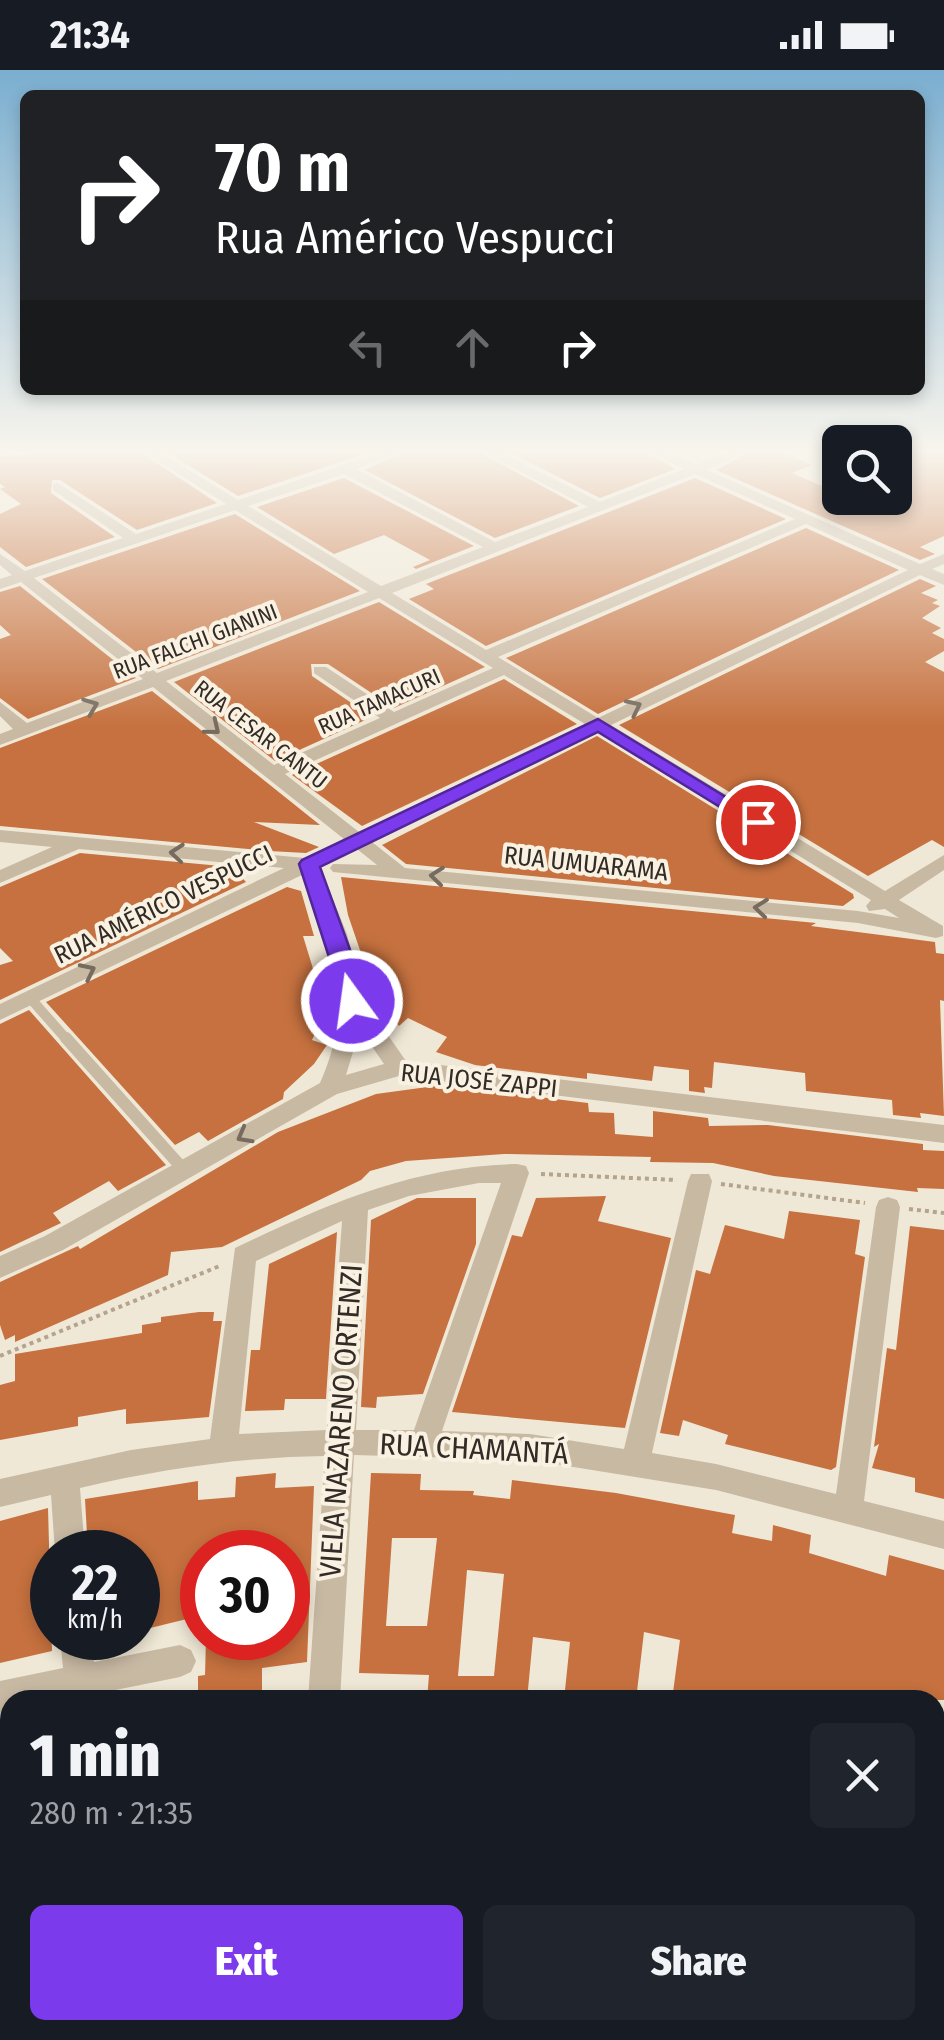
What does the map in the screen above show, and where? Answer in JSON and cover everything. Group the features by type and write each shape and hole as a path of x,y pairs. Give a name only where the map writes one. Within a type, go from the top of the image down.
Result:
{"street":[{"path":"0,584 119,544"},
{"path":"301,544 940,931"},
{"path":"485,544 493,548"},
{"name":"RUA FALCHI GIANINI","path":"0,740 503,544"},
{"path":"486,656 748,544"},
{"path":"862,544 944,580"},
{"name":"RUA CESAR CANTU","path":"0,558 399,873"},
{"name":"RUA AMÉRICO VESPUCCI","path":"0,1014 944,558"},
{"name":"RUA TAMACURI","path":"270,774 506,668"},
{"path":"320,670 393,719"},
{"path":"0,707 26,731"},
{"path":"0,836 309,864 341,955 352,1001 349,1032 329,1088"},
{"path":"0,878 76,844"},
{"path":"858,918 944,861"},
{"name":"RUA UMUARAMA","path":"340,868 858,918 940,931"},
{"path":"352,1001 399,1068"},
{"name":"RUA JOSÉ ZAPPI","path":"0,1268 54,1243 329,1088 399,1068 944,1134"},
{"path":"223,1450 244,1255 356,1203 434,1178 517,1172 424,1443"},
{"path":"635,1464 700,1181"},
{"name":"VIELA NAZARENO ORTENZI","path":"325,1690 356,1203"},
{"path":"848,1511 888,1206"},
{"name":"RUA CHAMANTÁ","path":"0,1493 131,1463 262,1444 530,1447 716,1477 944,1536"},
{"path":"65,1478 69,1530"},
{"path":"78,1660 80,1680"},
{"path":"33,1690 180,1661"}],"lane":[{"path":"31,998 184,1170"}],"path":[{"path":"517,1172 700,1181 944,1213"},
{"path":"0,1356 168,1290 244,1255"}],"building":[{"path":"0,544 94,544 26,567"},
{"path":"146,544 284,544 360,591 158,669 42,579"},
{"path":"318,544 360,544 334,554"},
{"path":"400,544 474,546 413,567 430,560"},
{"path":"528,544 727,544 486,646 409,599 434,589 426,584"},
{"path":"769,544 841,544 899,570 598,714 506,658"},
{"path":"884,544 927,544 920,547 935,554 920,560"},
{"path":"920,579 936,586 921,593 938,600 932,603 940,606 922,618 941,628 932,633 944,639 944,651 925,662 944,672 944,847 932,840 868,876 619,725"},
{"path":"20,586 136,678 28,719 0,698 0,639 11,635 0,625 0,592"},
{"path":"379,602 485,667 394,708 328,664 311,664 312,676 372,717 275,761 174,682"},
{"path":"504,679 577,724 362,826 292,775"},
{"path":"152,691 320,825 254,822 319,847 306,853 269,851 0,826 0,748"},
{"path":"597,736 854,898 843,906 406,864 382,845"},
{"path":"80,853 232,867 246,882 0,1000 0,965 13,961 0,948 0,887"},
{"path":"341,877 816,923 811,926 935,942 936,953 944,954 944,1001 940,1000 944,1116 893,1115 892,1100 806,1091 805,1073 714,1062 712,1088 704,1087 705,1093 689,1091 689,1070 654,1066 652,1081 587,1073 587,1079 475,1065 436,1052 447,1037 408,1018 399,1026 376,997 348,915"},
{"path":"287,887 301,891 314,936 303,936 326,1011 312,1040 327,1045 314,1064 284,1092 283,1099 208,1141 199,1132 175,1145 46,1002"},
{"path":"29,1010 166,1165 118,1191 109,1181 53,1213 61,1223 0,1252 0,1024"},
{"path":"442,1085 588,1103 589,1112 614,1113 615,1134 653,1137 653,1111 708,1118 709,1126 768,1125 923,1144 923,1150 944,1151 944,1189 917,1188 918,1192 774,1176 713,1163 650,1162 651,1157 504,1154 406,1161 370,1171 361,1180 222,1247 171,1252 168,1275 15,1342 15,1335 5,1340 0,1325 0,1282 78,1246 80,1249 278,1132 376,1094"},
{"path":"606,1196 598,1221 671,1238 625,1428 452,1412 512,1235 522,1237 536,1198"},
{"path":"417,1198 476,1198 476,1244 423,1394 377,1397 376,1408 361,1407 371,1220"},
{"path":"789,1211 860,1220 855,1254 865,1257 836,1467 831,1470 725,1444 728,1435 683,1420 679,1436 660,1433 696,1270 710,1274 725,1225 784,1239"},
{"path":"910,1226 944,1230 944,1499 915,1492 915,1478 872,1468 879,1444 874,1447 887,1348 896,1350"},
{"path":"337,1232 326,1399 285,1399 284,1410 245,1411 251,1350 260,1350 269,1264"},
{"path":"214,1312 213,1321 222,1321 209,1417 126,1424 126,1409 78,1417 78,1426 0,1440 0,1385 15,1381 15,1354 142,1333 142,1325 161,1322 161,1317"},
{"path":"276,1473 275,1488 314,1486 310,1587 310,1530 180,1530 180,1621 160,1626 160,1530 87,1530 85,1499 198,1481 198,1500 235,1497 236,1477"},
{"path":"371,1473 421,1474 420,1490 474,1491 473,1495 510,1499 512,1480 616,1493 735,1515 732,1533 772,1541 773,1525 811,1535 809,1553 886,1576 889,1555 944,1570 944,1690 673,1690 680,1640 644,1632 637,1690 565,1690 570,1642 533,1637 528,1690 428,1690 429,1675 359,1673","holes":["392,1538 437,1538 427,1626 386,1626","467,1570 504,1574 494,1676 458,1676"]},
{"path":"48,1508 49,1530 30,1530 30,1656 0,1663 0,1521"},
{"path":"205,1660 307,1660 262,1668 262,1690 198,1690 198,1676 205,1675"}],"route":[{"path":"352,1001 341,955 309,864 598,724 758,822"}]}
